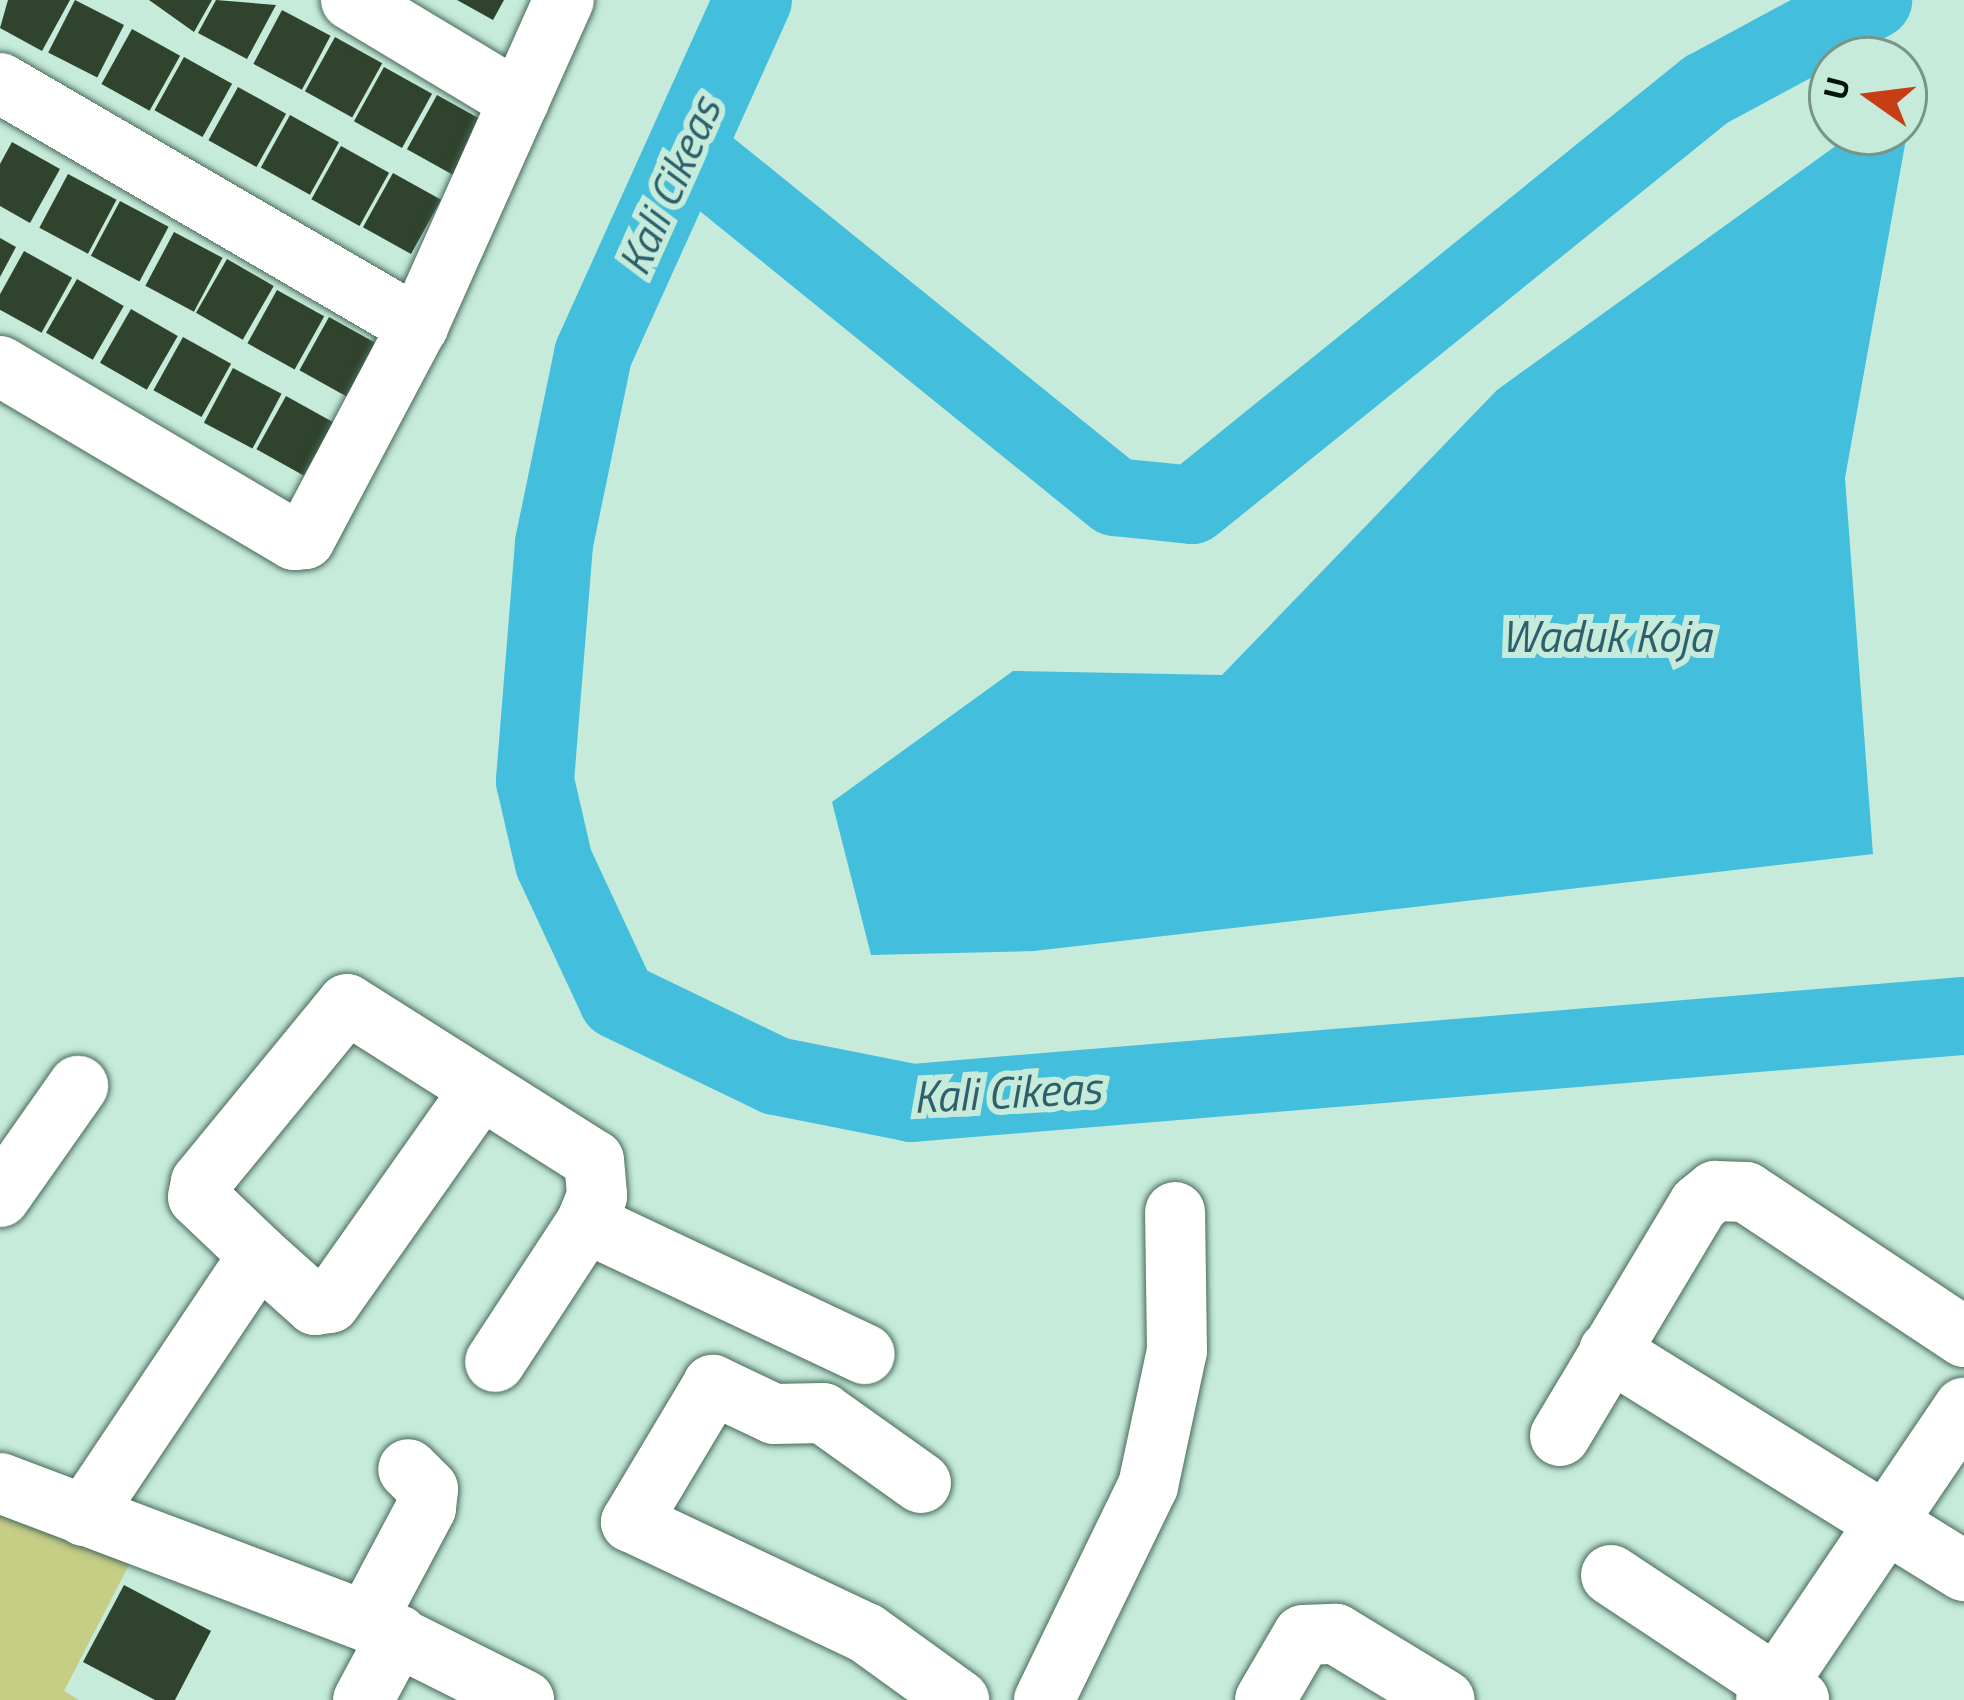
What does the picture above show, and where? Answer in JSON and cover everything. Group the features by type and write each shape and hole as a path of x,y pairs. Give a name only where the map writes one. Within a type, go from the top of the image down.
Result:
{"street":[{"path":"351,0 518,101"},
{"path":"0,366 294,540 305,539 418,326 564,0"},
{"path":"0,83 418,326"},
{"path":"480,1090 330,1303 315,1305 198,1197 202,1182 336,1009 356,1006 594,1160 597,1196 586,1222 494,1362"},
{"path":"0,1197 78,1086"},
{"path":"1560,1436 1699,1204 1727,1189 1746,1192 1964,1337"},
{"path":"1044,1700 1148,1486 1177,1351 1175,1212"},
{"path":"586,1222 865,1354"},
{"path":"84,1516 259,1255"},
{"path":"1609,1351 1964,1571"},
{"path":"921,1483 823,1413 774,1414 713,1385 631,1522 866,1634 959,1700"},
{"path":"1612,1575 1780,1695 1883,1521 1964,1408"},
{"path":"363,1700 382,1628 426,1508 428,1489 408,1469"},
{"path":"0,1483 382,1628 524,1700"},
{"path":"1265,1700 1303,1635 1336,1634 1445,1700"}],"green space":[{"path":"0,1508 134,1555 64,1691 79,1700 0,1700"}],"water":[{"name":"Waduk Koja","path":"1822,156 1903,156 1845,478 1873,854 1034,951 871,955 832,802 1013,671 1222,675 1497,390"}],"building":[{"path":"8,0 70,0 42,51 0,28"},
{"path":"75,0 124,25 97,78 48,53"},
{"path":"149,0 212,0 194,32"},
{"path":"216,0 276,5 247,59 198,33"},
{"path":"457,0 504,0 493,20"},
{"path":"282,10 331,36 302,90 253,64"},
{"path":"132,29 180,56 150,111 101,84"},
{"path":"335,37 382,63 352,117 305,91"},
{"path":"184,57 232,84 203,137 154,110"},
{"path":"384,67 432,94 402,148 354,121"},
{"path":"238,87 286,114 257,167 208,140"},
{"path":"437,95 485,122 455,176 407,149"},
{"path":"290,115 339,142 310,195 261,167"},
{"path":"12,142 60,169 30,223 0,206 0,164"},
{"path":"341,146 389,173 360,226 311,199"},
{"path":"393,173 441,200 411,254 363,227"},
{"path":"68,174 117,200 88,254 39,228"},
{"path":"120,201 169,227 139,282 91,256"},
{"path":"174,232 223,258 194,312 145,286"},
{"path":"0,238 16,247 0,277"},
{"path":"24,251 72,278 42,333 0,310 0,294"},
{"path":"227,259 274,286 243,340 196,313"},
{"path":"77,279 124,306 93,360 46,333"},
{"path":"277,290 324,316 295,370 247,343"},
{"path":"131,309 178,336 147,390 100,363"},
{"path":"329,317 377,344 348,397 299,370"},
{"path":"183,337 231,364 202,417 153,390"},
{"path":"233,368 282,394 252,449 204,423"},
{"path":"286,396 333,422 304,476 256,449"},
{"path":"124,1585 211,1631 175,1700 155,1700 83,1662"}],"waterway":[{"name":"Kali Cikeas","path":"753,0 593,355 554,544 535,781 554,863 618,1000 776,1076 912,1103 1964,1016"},
{"path":"690,153 1115,497 1192,505 1706,90 1873,0"}]}
